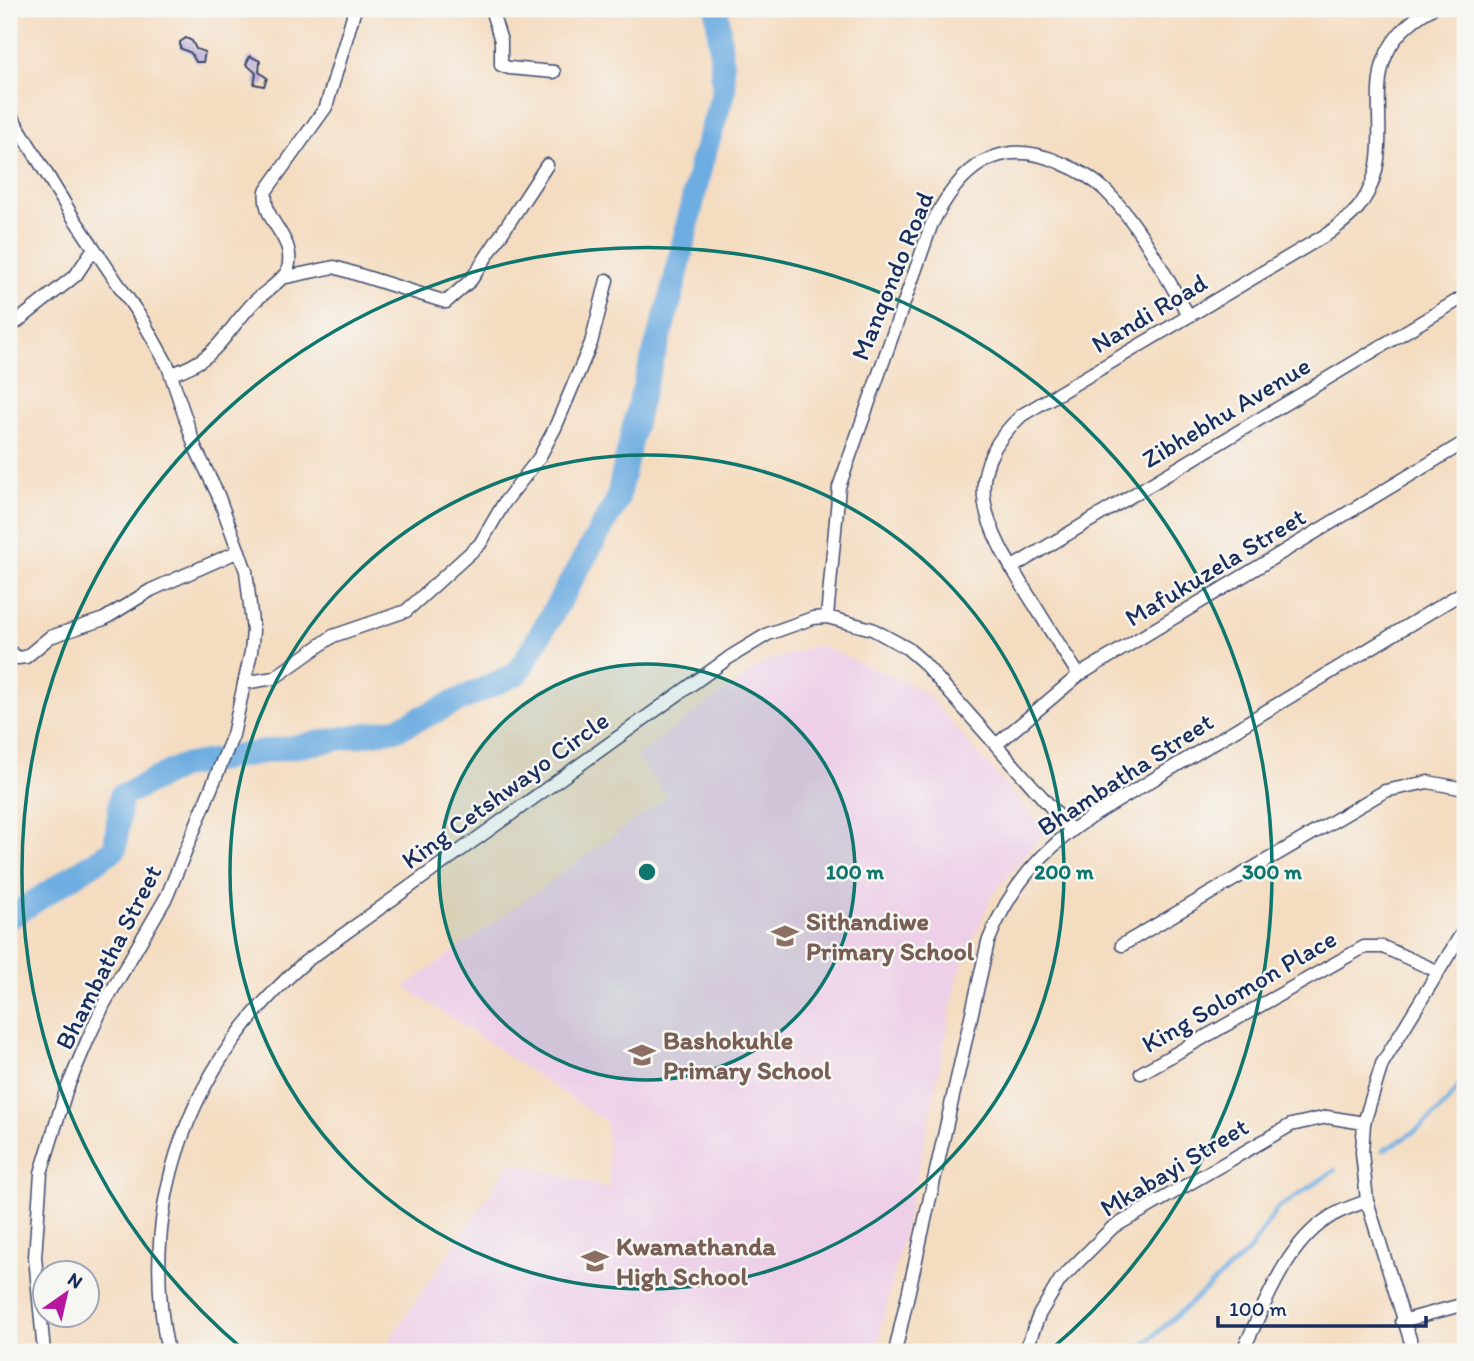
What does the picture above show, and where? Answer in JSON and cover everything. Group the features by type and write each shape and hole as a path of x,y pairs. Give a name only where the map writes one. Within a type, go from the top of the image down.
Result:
{"street":[{"path":"171,374 191,368 210,356 254,302 282,278 289,266 289,247 265,208 266,191 326,107 355,9"},
{"path":"491,9 501,41 501,65 554,72"},
{"name":"Nandi Road","path":"1079,675 990,532 984,503 989,461 1001,438 1022,415 1329,233 1361,205 1376,168 1380,86 1386,52 1402,27 1432,9"},
{"name":"Bhambatha Street","path":"9,112 94,248 144,321 171,374 195,447 246,571 253,631 233,735 214,784 159,914 104,1004 66,1091 41,1173 36,1221 36,1292 44,1352"},
{"name":"Manqondo Road","path":"827,617 837,505 844,470 931,226 946,197 963,176 990,158 1021,152 1055,160 1080,171 1106,190 1121,208 1189,316"},
{"path":"282,278 334,267 446,302 471,280 547,165"},
{"path":"9,328 76,275 94,248"},
{"path":"245,677 274,678 333,636 406,611 480,544 504,503 539,458 555,428 591,343 607,281"},
{"name":"Zibhebhu Avenue","path":"1011,568 1465,296"},
{"name":"Mafukuzela Street","path":"997,744 1079,675 1465,442"},
{"path":"9,651 18,658 26,657 50,637 104,619 151,590 239,551"},
{"name":"Bhambatha Street","path":"895,1352 988,942 1010,895 1044,853 1071,830 1465,591"},
{"name":"King Cetshwayo Circle","path":"168,1352 159,1292 158,1261 159,1234 174,1159 205,1082 241,1029 267,998 305,962 730,657 797,621 827,617 872,629 907,648 922,660 1071,830"},
{"path":"1122,945 1385,791 1428,782 1465,789"},
{"path":"1414,1352 1402,1321 1367,1201 1362,1152 1364,1123 1382,1064 1465,928"},
{"name":"King Solomon Place","path":"1141,1073 1364,947 1383,947 1437,971"},
{"name":"Mkabayi Street","path":"1025,1352 1039,1315 1060,1280 1112,1228 1290,1125 1328,1117 1364,1123"},
{"path":"1242,1352 1274,1288 1307,1235 1330,1216 1367,1201"},
{"path":"1402,1321 1465,1304"}],"shaded area":[{"path":"819,645 924,691 1045,831 992,896 958,975 923,1150 876,1352 408,1352 390,1339 511,1162 610,1188 606,1122 405,987 667,797 636,756 766,661"}],"building":[{"path":"186,38 192,41 196,49 205,52 203,62 196,62 191,53 180,48 180,42"},
{"path":"250,56 260,61 259,72 267,78 264,86 254,84 256,73 246,64"}],"waterway":[{"path":"9,918 115,849 121,796 182,766 397,729 518,673 617,501 639,404 672,294 701,164 724,90 717,9"},
{"path":"1383,1150 1430,1120 1449,1100 1465,1076"},
{"path":"1142,1352 1147,1342 1249,1251 1277,1209 1335,1170"}],"place":[{"name":"Sithandiwe Primary School","path":"785,936"},
{"name":"Bashokuhle Primary School","path":"642,1055"},
{"name":"Kwamathanda High School","path":"595,1261"}]}
